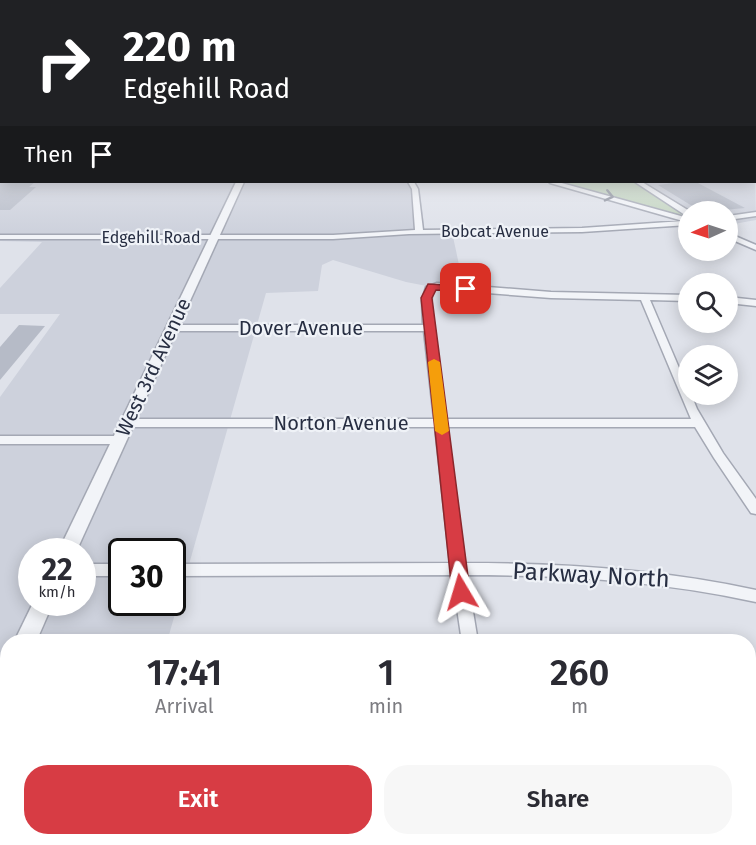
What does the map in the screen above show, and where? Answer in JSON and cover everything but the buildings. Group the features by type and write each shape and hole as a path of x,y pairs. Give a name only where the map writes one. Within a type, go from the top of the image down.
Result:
{"street":[{"name":"West 3rd Avenue","path":"74,538 240,183"},
{"path":"412,183 415,189 419,232"},
{"path":"555,183 678,218"},
{"path":"640,183 678,207"},
{"path":"738,217 756,214"},
{"name":"Bobcat Avenue","path":"302,238 419,232 582,230 678,222"},
{"name":"Edgehill Road","path":"0,237 302,238"},
{"path":"738,240 756,246"},
{"path":"469,634 458,569 430,328 427,298 432,287 542,295 678,298"},
{"path":"645,297 698,423 741,490 756,509"},
{"path":"738,301 756,303"},
{"name":"Dover Avenue","path":"171,328 430,328"},
{"name":"Norton Avenue","path":"127,423 698,423"},
{"path":"0,440 119,440"},
{"name":"Parkway North","path":"186,570 458,569 630,574 706,584 756,596"},
{"path":"29,634 37,616"}],"shaded area":[{"path":"0,183 416,183 420,191 424,225 421,231 452,232 464,288 432,287 406,282 333,260 322,265 318,291 266,293 186,575 186,538 108,538 108,616 174,616 169,634 0,634 0,397 60,314 0,314 0,288 42,242 0,241"},
{"path":"634,183 755,183 756,220 738,223 738,201 678,201 678,210"}],"green space":[{"path":"556,183 640,183 678,207 678,217"}],"slow traffic":[{"path":"434,362 442,431"}],"route":[{"path":"461,592 427,292 432,287 446,286 466,289"}]}
